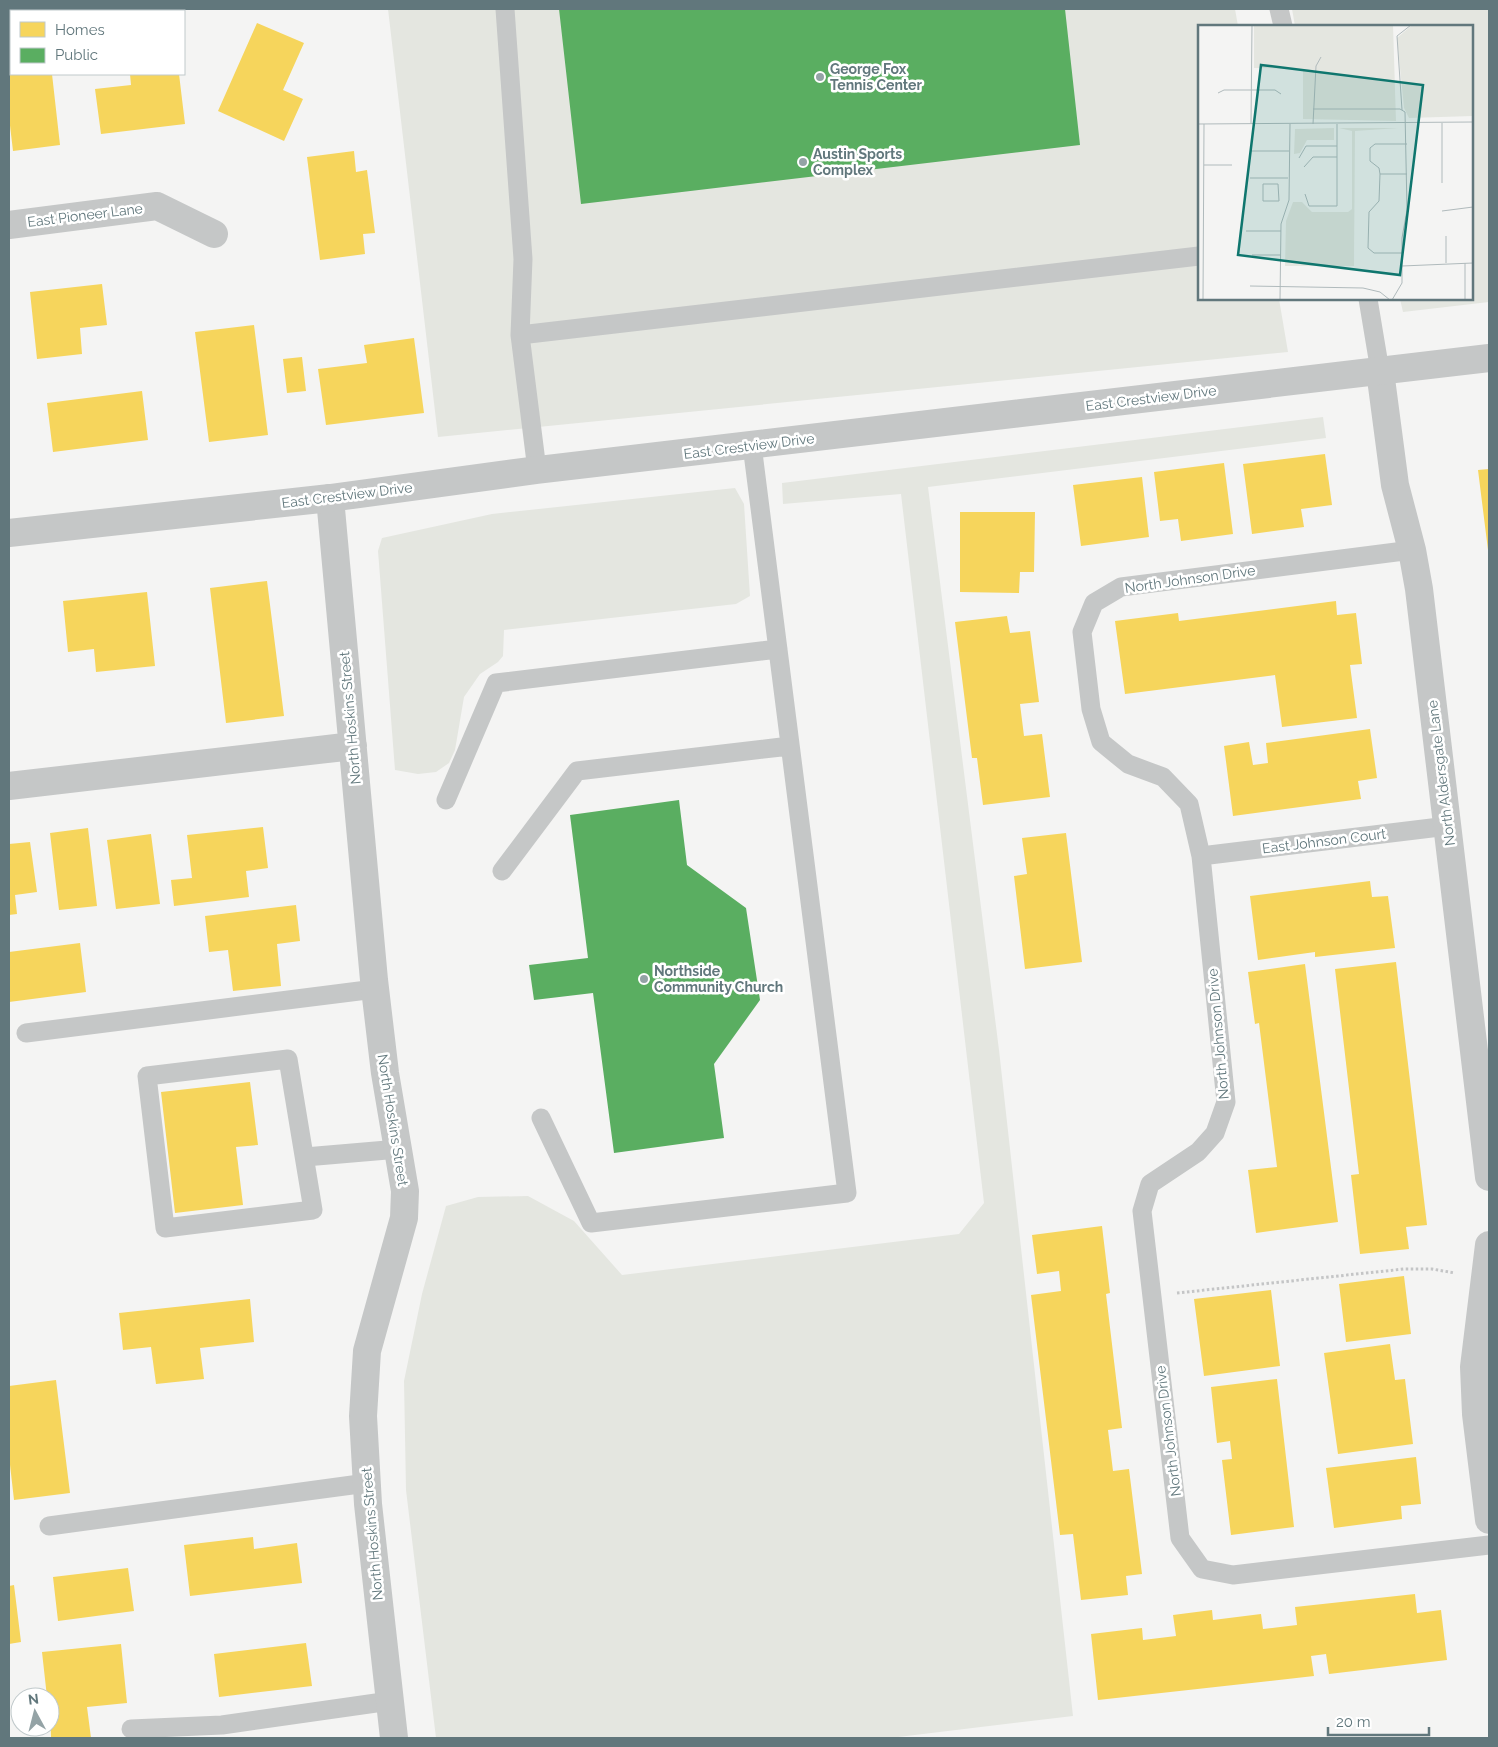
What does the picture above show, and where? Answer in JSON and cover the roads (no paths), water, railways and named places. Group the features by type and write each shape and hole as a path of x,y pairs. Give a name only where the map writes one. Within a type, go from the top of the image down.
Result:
{"street":[{"name":"East Pioneer Lane","path":"9,224 157,206 214,234"},
{"name":"East Crestview Drive","path":"9,533 330,498 537,470 1489,358"},
{"name":"North Aldersgate Lane","path":"1380,371 1395,485 1412,550 1448,826 1489,1177"},
{"name":"North Hoskins Street","path":"330,498 375,989 385,1073 405,1191 404,1218 367,1351 363,1416 367,1483 394,1738"},
{"path":"9,786 353,746"},
{"path":"1489,1245 1474,1367 1476,1414 1489,1520"}],"lane":[{"path":"505,9 523,259 520,335 537,470"},
{"path":"1279,9 1283,25"},
{"path":"520,335 1198,256"},
{"path":"1368,300 1380,371"},
{"path":"541,1118 591,1224 847,1193 752,445"},
{"name":"North Johnson Drive","path":"1412,550 1121,586 1094,603 1082,632 1091,709 1101,742 1128,764 1163,777 1189,804 1201,856 1226,1102 1215,1133 1198,1152 1150,1184 1142,1210 1180,1538 1202,1569 1233,1575 1489,1545"},
{"path":"446,800 496,683 778,650"},
{"path":"502,871 577,771 790,746"},
{"name":"East Johnson Court","path":"1201,856 1448,826"},
{"path":"26,1033 375,989"},
{"path":"288,1059 305,1156 313,1210 165,1228 147,1076 288,1059"},
{"path":"305,1156 399,1149"},
{"path":"49,1526 367,1483"},
{"path":"132,1729 222,1725 390,1700"}],"place":[{"name":"George Fox Tennis Center","path":"820,77"},
{"name":"Austin Sports Complex","path":"803,162"},
{"name":"Northside Community Church","path":"644,979"}]}
